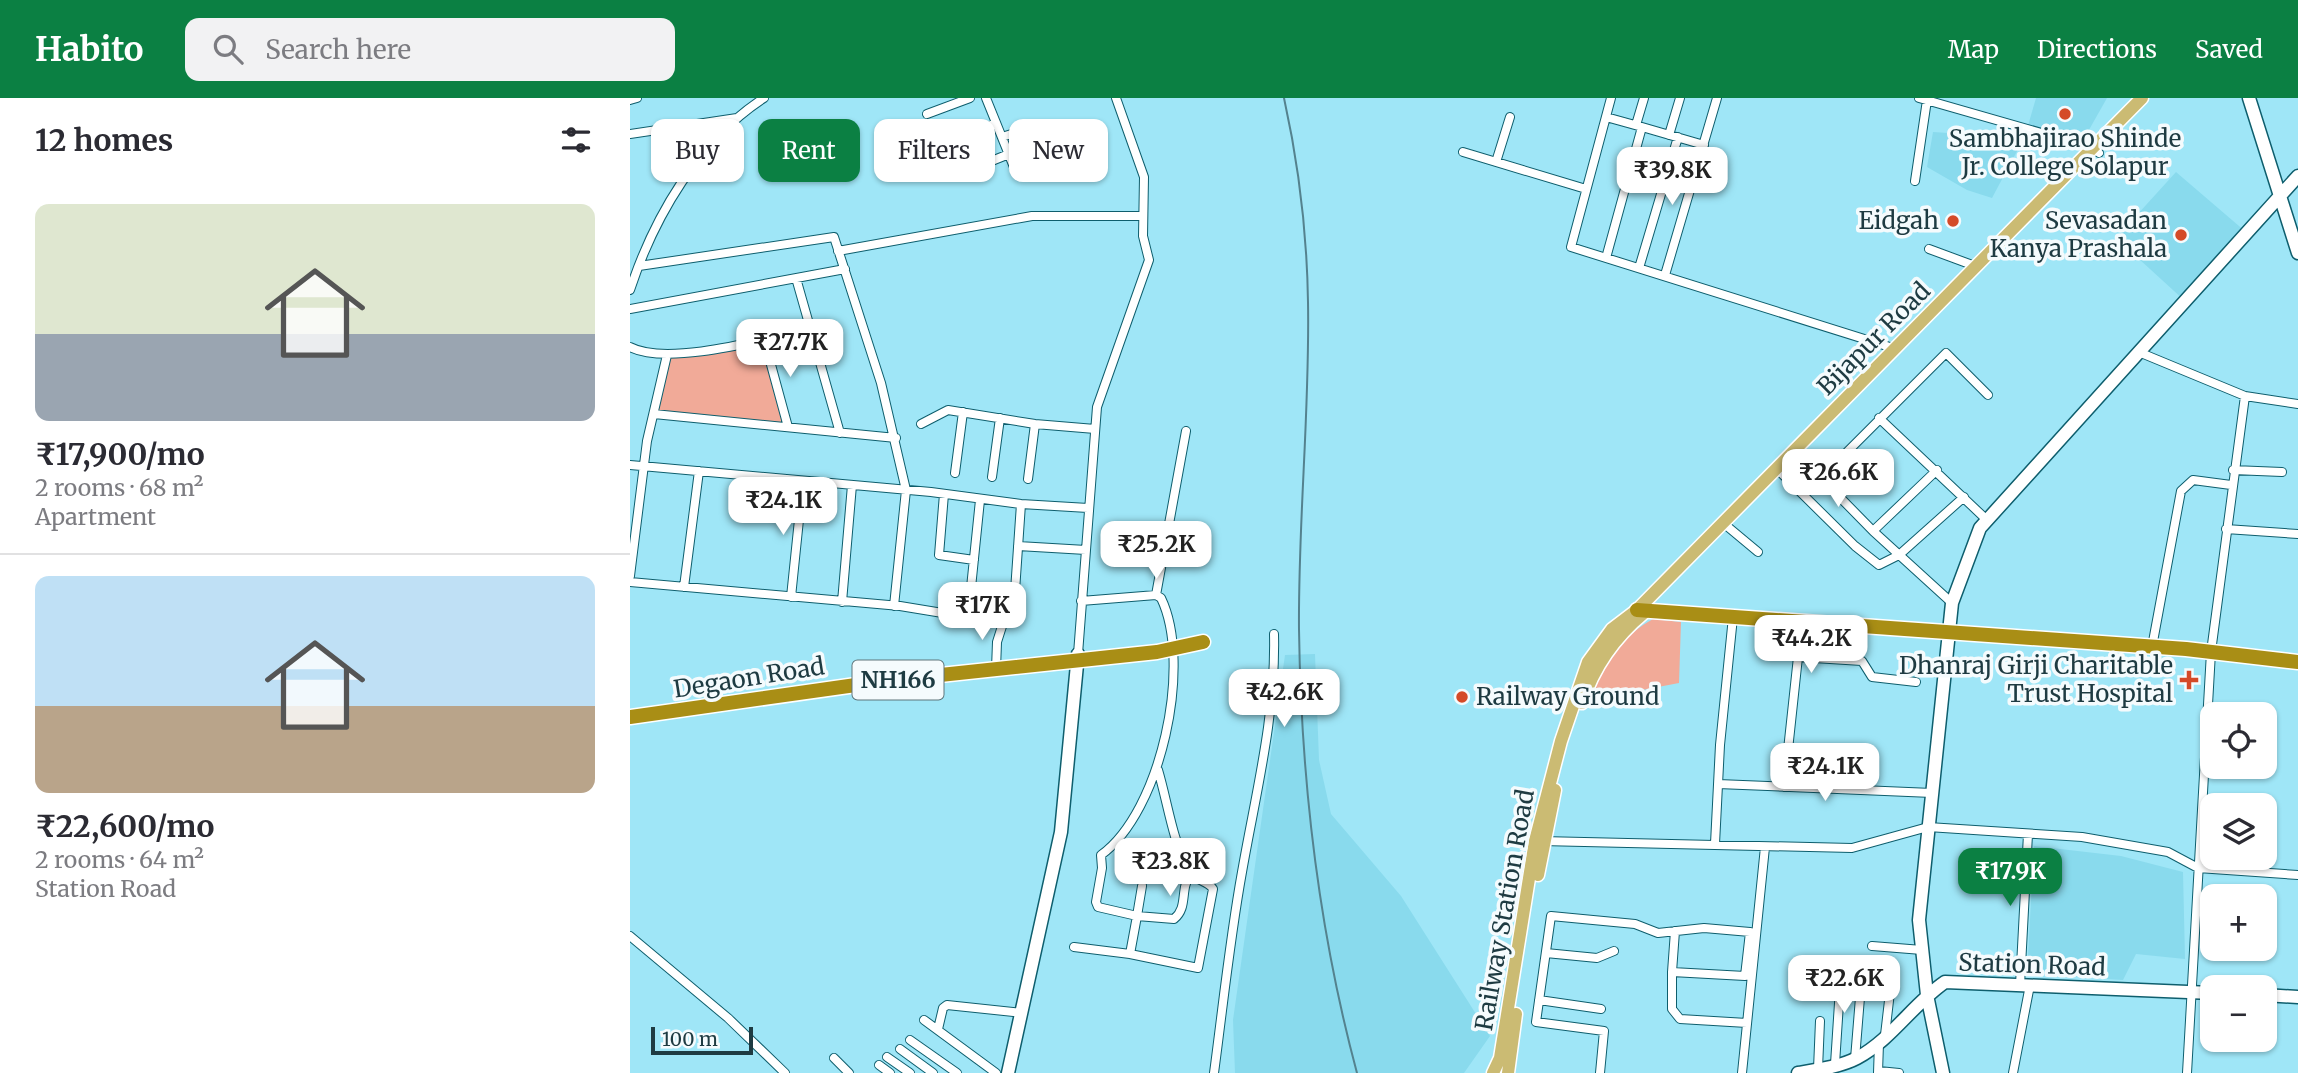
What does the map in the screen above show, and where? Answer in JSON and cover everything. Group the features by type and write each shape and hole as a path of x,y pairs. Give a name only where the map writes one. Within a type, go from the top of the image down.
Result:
{"highway":[{"path":"1642,610 2152,647 2298,662"},
{"name":"Degaon Road","path":"630,717 699,710 811,690 1157,645 1169,647 1203,642"},
{"name":"Degaon Road","path":"630,708 699,702 822,681 996,666"}],"main road":[{"name":"Bijapur Road","path":"1642,610 1893,348 2096,150 2142,98"},
{"path":"1642,610 1728,527 1778,470 2096,150 2153,98"},
{"path":"2249,98 2298,226"},
{"path":"2257,98 2298,253"},
{"path":"1943,1073 1927,995 1919,920 1952,603 1980,528 2141,353 2298,176"},
{"name":"Railway Station Road","path":"1493,1073 1500,1058 1539,841 1561,741 1588,663 1612,629 1642,610"},
{"path":"1008,1073 1061,832 1078,657"},
{"name":"Railway Station Road","path":"1508,1073 1539,841"},
{"name":"Station Road","path":"1798,1073 1855,1059 1882,1039 1927,995 1945,982 2200,993"},
{"path":"2277,996 2298,997"}],"street":[{"path":"630,100 637,98"},
{"path":"630,290 636,268 654,231 692,168 737,118 764,98"},
{"path":"927,114 970,98"},
{"path":"986,98 1009,154 995,160"},
{"path":"1078,657 1097,407 1149,260 1143,236 1144,177 1116,98"},
{"path":"1611,98 1571,247 1893,348"},
{"path":"1606,258 1644,98"},
{"path":"1639,268 1673,136 1680,98"},
{"path":"1665,275 1717,98"},
{"path":"1915,181 1923,99 2096,150"},
{"path":"1496,162 1510,117"},
{"path":"1606,117 1704,145"},
{"path":"630,134 737,118"},
{"path":"1002,137 1009,135"},
{"path":"1462,152 1586,189"},
{"path":"838,251 1032,216 1143,216"},
{"path":"636,268 834,237 896,438 906,490 894,606"},
{"path":"1929,249 1975,266"},
{"path":"630,309 845,269"},
{"path":"796,278 840,433"},
{"path":"630,347 639,352 667,355 811,329"},
{"path":"764,339 788,427"},
{"path":"1952,603 1872,531 1821,478 1946,353 1988,395"},
{"path":"2141,353 2245,396 2298,404"},
{"path":"630,576 644,466 667,355"},
{"path":"2187,1073 2211,652 2231,485 2245,396"},
{"path":"921,424 948,410 1035,424 1096,429"},
{"path":"955,473 963,412"},
{"path":"653,414 896,438"},
{"path":"992,477 1000,418"},
{"path":"1879,418 1988,521"},
{"path":"1028,479 1035,424"},
{"path":"1156,595 1186,431"},
{"path":"630,465 906,490 1021,504 1088,508"},
{"path":"1778,470 1855,546 1879,565 1899,555 1964,497"},
{"path":"1872,531 1937,470"},
{"path":"2233,470 2282,472"},
{"path":"684,587 699,471"},
{"path":"2152,647 2181,491 2193,480 2231,485"},
{"path":"792,597 803,481"},
{"path":"842,602 852,485"},
{"path":"943,494 939,555 974,560"},
{"path":"968,617 980,500"},
{"path":"630,582 894,606 968,617 1013,620 1021,504"},
{"path":"1728,527 1758,552"},
{"path":"2226,529 2298,534"},
{"path":"1018,545 1086,550"},
{"path":"1081,601 1156,595 1164,603 1173,689 1157,769 1137,816 1114,846 1101,855 1098,907 1137,916 1166,919 1178,917 1187,879 1191,875"},
{"path":"1715,845 1732,617"},
{"path":"996,666 997,642 1004,620"},
{"path":"1214,1073 1239,889 1269,734 1275,675 1274,634"},
{"path":"1784,787 1798,657 1862,661 1872,677 1916,682"},
{"path":"1074,947 1130,954 1198,968 1213,890 1211,885 1191,875 1172,832 1157,769"},
{"path":"1718,784 1932,793"},
{"path":"1539,841 1852,848 1928,827 2138,846 2168,852 2198,868 2298,875"},
{"path":"2013,1073 2025,985 2028,834"},
{"path":"1742,1073 1765,846"},
{"path":"1130,954 1142,886"},
{"path":"1600,1073 1604,1031 1536,1022 1551,916 1635,923 1658,933 1704,928 1750,932 1745,976 1672,972"},
{"path":"1675,931 1672,1009 1680,1020 1747,1023"},
{"path":"630,936 728,1018 785,1073"},
{"path":"1872,946 1922,950"},
{"path":"1546,953 1597,958 1614,951"},
{"path":"1855,1059 1862,973"},
{"path":"1892,975 1878,1072 1899,1073"},
{"path":"1835,1064 1840,988"},
{"path":"1539,1000 1601,1009"},
{"path":"938,1029 943,1008 947,1005 1021,1013"},
{"path":"923,1020 996,1073"},
{"path":"1818,1069 1820,1021"},
{"path":"910,1040 957,1073"},
{"path":"900,1049 933,1073"},
{"path":"834,1058 849,1073"},
{"path":"887,1058 910,1073"},
{"path":"879,1065 890,1073"}],"shaded area":[{"name":"Sambhajirao Shinde Jr. College Solapur","path":"2036,98 2107,98 2081,144 2027,129"},
{"path":"1933,132 2024,138 1992,198 1967,190 1927,167"},
{"name":"Sevasadan Kanya Prashala","path":"2176,172 2246,232 2185,301 2116,238"},
{"path":"763,343 785,425 656,412 670,358"},
{"path":"1653,619 1681,622 1679,683 1632,692 1595,688 1604,667 1617,648"},
{"path":"1315,654 1319,760 1331,814 1401,896 1490,1036 1464,1073 1235,1073 1233,1020 1285,655"},
{"path":"2034,846 2121,856 2183,872 2185,959 2136,954 2123,980 2027,974"}],"railway":[{"path":"1284,98 1301,200 1307,276 1307,384 1299,588 1303,742 1322,909 1343,1018 1357,1073"}],"place":[{"name":"Sambhajirao Shinde Jr. College Solapur","path":"2065,114"},
{"name":"Eidgah","path":"1953,221"},
{"name":"Sevasadan Kanya Prashala","path":"2181,235"},
{"name":"Dhanraj Girji Charitable Trust Hospital","path":"2189,680"},
{"name":"Railway Ground","path":"1462,697"}]}
